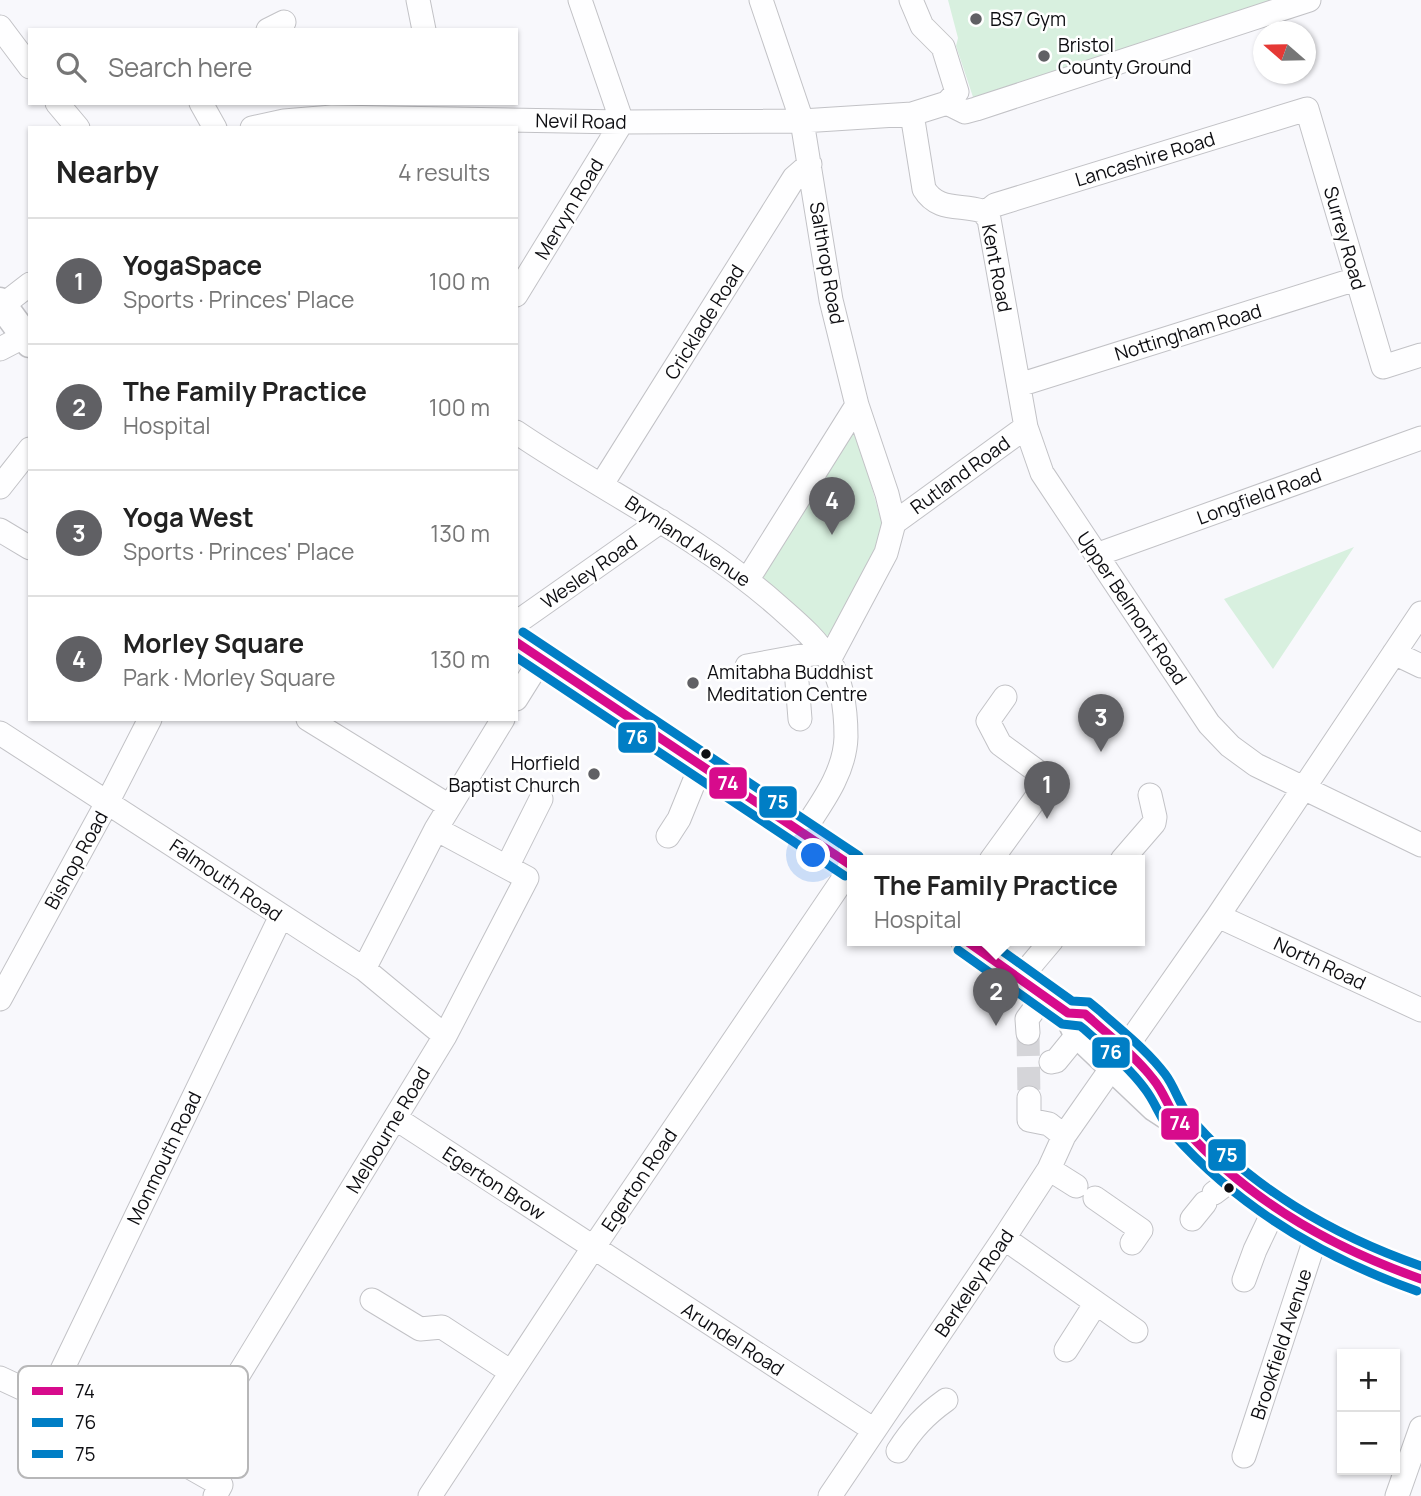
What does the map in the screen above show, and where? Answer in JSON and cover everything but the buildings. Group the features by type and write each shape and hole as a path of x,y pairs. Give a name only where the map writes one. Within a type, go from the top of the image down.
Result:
{"main road":[{"path":"1,303 18,343"},
{"path":"518,643 847,863"},
{"path":"974,946 1044,996 1119,1059 1155,1107 1178,1122 1211,1198 1276,1206 1317,1233 1383,1266 1421,1279"}],"street":[{"path":"418,0 424,28"},
{"path":"580,0 622,122"},
{"name":"Salthrop Road","path":"761,0 802,121 831,300 857,405 894,523"},
{"path":"911,0 922,26 943,47 957,92 947,103 965,112 1309,0"},
{"path":"0,27 28,64"},
{"name":"Nevil Road","path":"261,126 284,121 429,110 622,122 802,121 912,114 947,103"},
{"path":"59,105 76,126"},
{"path":"202,105 214,126"},
{"name":"Lancashire Road","path":"985,213 995,205 1307,108"},
{"name":"Surrey Road","path":"1307,108 1383,367 1421,355"},
{"name":"Kent Road","path":"912,114 924,189 928,197 946,206 978,209 989,219 1019,385"},
{"name":"Mervyn Road","path":"518,292 622,122"},
{"name":"Cricklade Road","path":"602,484 794,178 810,164"},
{"name":"Nottingham Road","path":"1019,385 1356,279"},
{"path":"1,303 28,285"},
{"name":"Upper Belmont Road","path":"1019,385 1026,427 1045,479 1219,736 1256,765 1421,845"},
{"path":"748,579 857,405"},
{"name":"Rutland Road","path":"894,523 1026,427"},
{"name":"Brynland Avenue","path":"518,433 661,521 748,579 807,632 826,656 838,679 844,706 846,739 839,771 802,833"},
{"name":"Longfield Road","path":"1096,555 1421,438"},
{"path":"0,487 28,452"},
{"name":"Wesley Road","path":"518,622 661,521"},
{"path":"747,666 794,657 826,656 886,553 894,523"},
{"path":"0,530 28,547"},
{"name":"Berkeley Road","path":"830,1496 1049,1169 1064,1136 1218,916 1421,612"},
{"path":"1394,653 1421,666"},
{"path":"794,657 800,719"},
{"path":"518,696 541,659"},
{"path":"994,855 1049,780 1000,744 988,721 1005,696"},
{"name":"Bishop Road","path":"0,999 108,802 149,721"},
{"path":"311,721 449,806"},
{"path":"364,969 436,829 502,721"},
{"name":"Falmouth Road","path":"0,733 364,969 445,1036"},
{"path":"668,836 679,819 701,765"},
{"path":"1126,855 1154,823 1150,795"},
{"path":"507,867 541,799"},
{"name":"Melbourne Road","path":"244,1366 445,1036 527,878 436,829"},
{"name":"Egerton Road","path":"430,1496 593,1248 847,873"},
{"name":"Monmouth Road","path":"64,1366 281,916"},
{"name":"North Road","path":"1218,916 1421,1010"},
{"path":"1020,978 1047,946"},
{"path":"1028,1033 1027,1019 1044,996"},
{"path":"1051,1062 1056,1061 1073,1023"},
{"path":"1029,1098 1029,1120 1049,1124 1064,1136"},
{"name":"Egerton Brow","path":"396,1118 593,1248"},
{"path":"1049,1169 1141,1230 1132,1243"},
{"path":"1244,1280 1276,1206"},
{"name":"Brookfield Avenue","path":"1244,1456 1317,1233"},
{"path":"1004,1238 1136,1331"},
{"name":"Arundel Road","path":"593,1248 874,1430"},
{"path":"372,1300 420,1329 442,1327 511,1373"},
{"path":"1066,1350 1096,1303"},
{"path":"0,1378 18,1386"},
{"path":"898,1451 925,1415 946,1400"},
{"path":"889,1409 915,1426"},
{"path":"1397,1496 1421,1428"},
{"path":"209,1478 222,1485 215,1496"}],"green space":[{"name":"Bristol County Ground","path":"948,0 1290,0 974,100 956,46 958,38"},
{"path":"854,423 882,524 878,545 833,635 824,636 758,576"},
{"path":"1354,547 1273,669 1224,599"}],"tunnel":[{"path":"1028,1033 1029,1098"}],"transit line":[{"name":"75","path":"523,632 858,855"},
{"name":"74","path":"518,643 847,863"},
{"name":"76","path":"518,658 845,876"},
{"name":"74","path":"973,946 1068,1013 1085,1014 1092,1020 1146,1071 1161,1090 1181,1125 1206,1151 1261,1197 1354,1252 1421,1279"},
{"name":"75","path":"995,946 1072,1001 1089,1002 1125,1033 1165,1074 1186,1111 1212,1142 1266,1187 1325,1224 1421,1266"},
{"name":"76","path":"958,950 1062,1024 1084,1029 1138,1081 1173,1134 1199,1161 1255,1207 1316,1246 1417,1291"}],"place":[{"name":"BS7 Gym","path":"976,19"},
{"name":"Bristol County Ground","path":"1044,56"},
{"name":"Morley Square","path":"832,535"},
{"name":"Amitabha Buddhist Meditation Centre","path":"693,683"},
{"name":"Yoga West","path":"1101,752"},
{"name":"Horfield Baptist Church","path":"594,774"},
{"name":"YogaSpace","path":"1047,819"},
{"name":"The Family Practice","path":"996,1026"}]}
